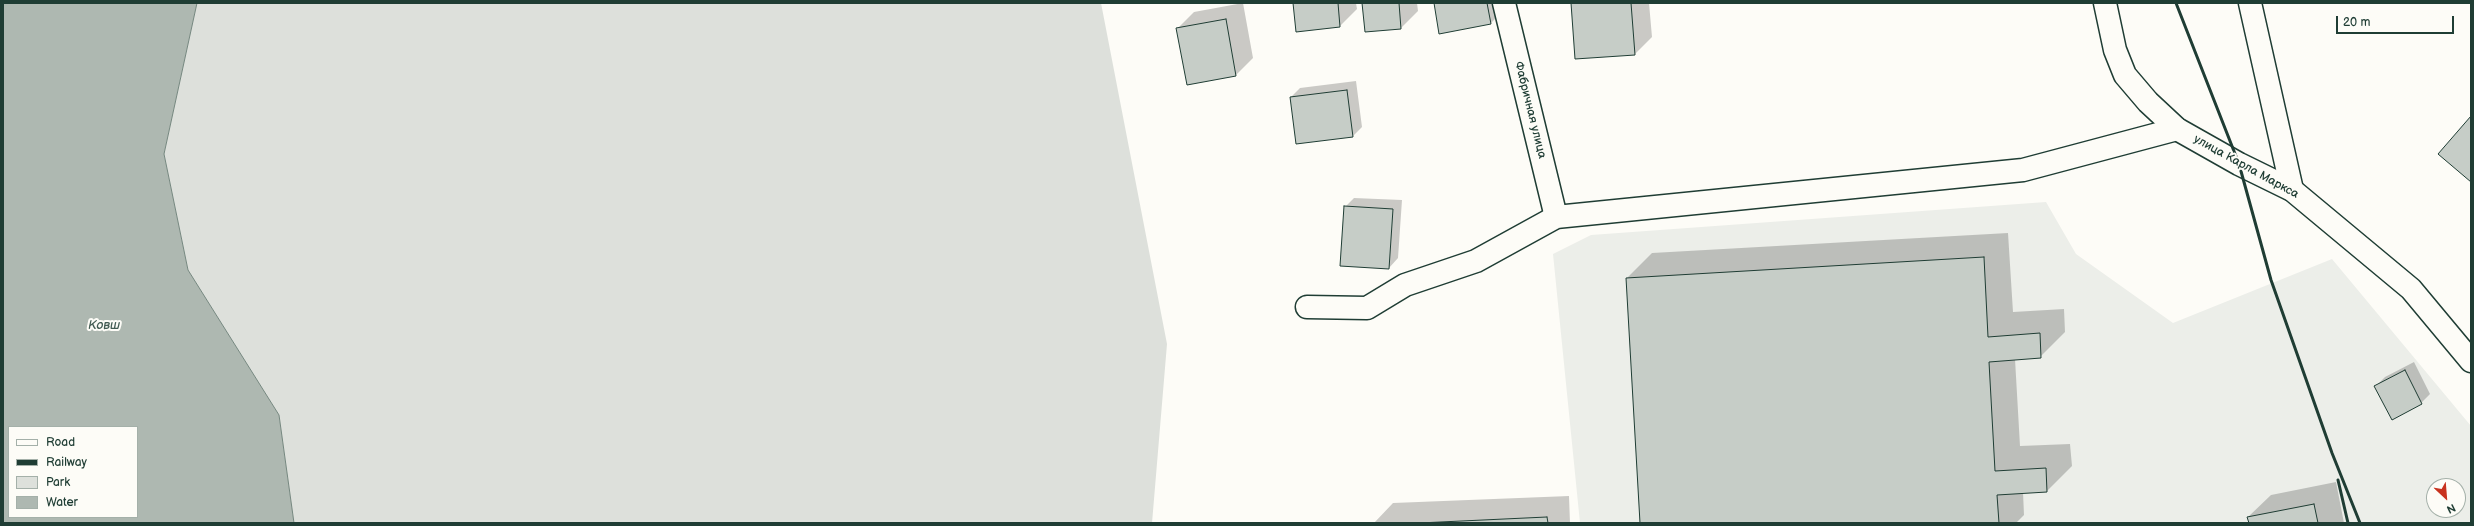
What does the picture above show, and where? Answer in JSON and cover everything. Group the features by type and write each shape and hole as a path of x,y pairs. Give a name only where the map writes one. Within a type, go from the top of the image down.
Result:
{"street":[{"name":"Фабричная улица","path":"1504,3 1556,217"},
{"name":"улица Карла Маркса","path":"2105,3 2115,50 2125,75 2148,102 2177,129 2239,164 2292,190 2411,288 2471,361"},
{"path":"2250,3 2292,190"},
{"path":"1307,307 1367,308 1405,285 1476,261 1556,217 2022,170 2177,129"}],"shaded area":[{"path":"2046,202 2076,254 2173,323 2332,259 2471,426 2471,523 1580,523 1553,254 1591,235"}],"green space":[{"path":"197,3 1101,3 1167,344 1152,523 294,523 279,415 188,270 164,154"}],"water":[{"name":"Ковш","path":"3,3 197,3 164,154 188,270 279,415 294,523 3,523"}],"building":[{"path":"1293,3 1338,3 1340,27 1296,32"},
{"path":"1362,3 1399,3 1401,29 1365,32"},
{"path":"1434,3 1487,3 1491,24 1439,34"},
{"path":"1571,3 1631,3 1635,55 1575,59"},
{"path":"1226,19 1236,76 1187,85 1176,28"},
{"path":"1347,90 1353,137 1296,144 1290,97"},
{"path":"2471,116 2471,182 2438,154"},
{"path":"1344,206 1393,209 1389,269 1340,266"},
{"path":"1984,257 1988,337 2040,333 2041,358 1989,362 1995,471 2046,468 2047,492 1997,495 1999,523 1640,523 1626,278"},
{"path":"2405,370 2422,404 2392,420 2374,386"},
{"path":"2314,504 2318,523 2249,523 2247,517"},
{"path":"1547,517 1548,523 1419,523"}],"railway":[{"path":"2176,3 2239,164 2271,280 2332,453 2360,523"},
{"path":"2338,480 2348,523"}]}
